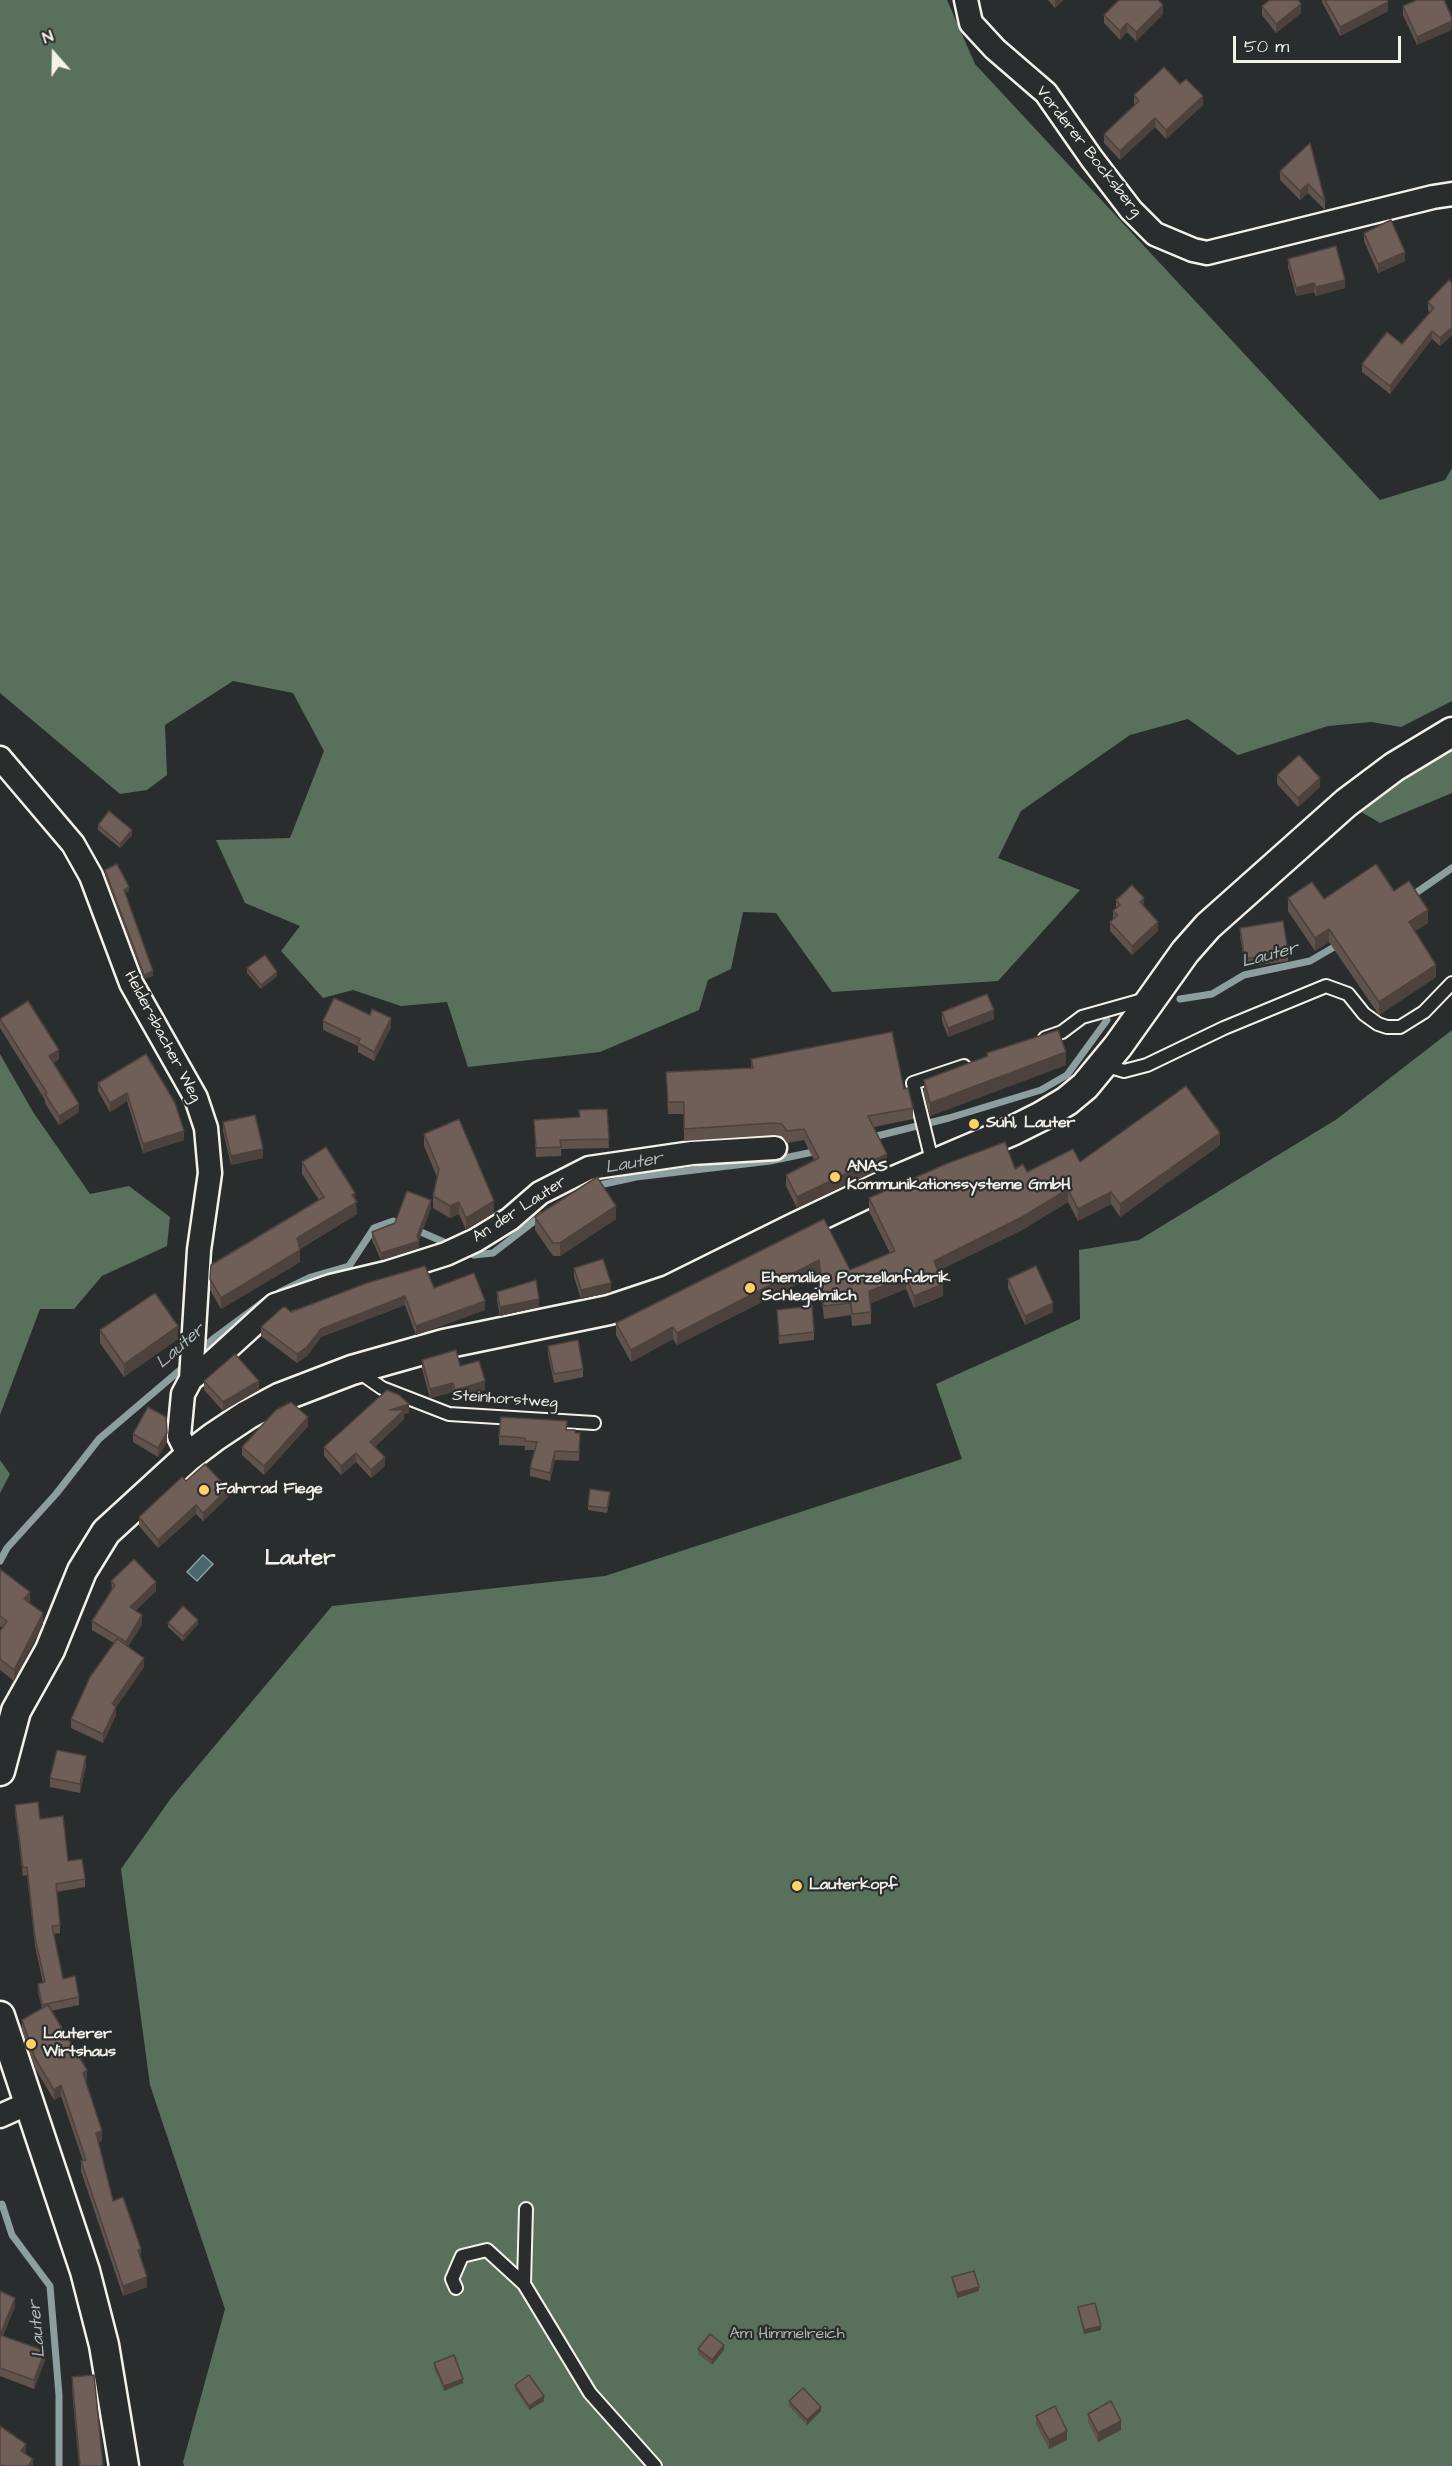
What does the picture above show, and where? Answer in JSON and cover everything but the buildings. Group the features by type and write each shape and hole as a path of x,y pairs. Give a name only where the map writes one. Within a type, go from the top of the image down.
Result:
{"street":[{"name":"Vorderer Bocksberg","path":"966,0 971,23 995,49 1046,93 1131,210 1155,234 1192,250 1208,253 1452,194"},
{"path":"0,1771 16,1711 50,1650 82,1571 106,1532 189,1456 247,1415 279,1398 352,1370 444,1344 609,1310 669,1290 792,1229 930,1152 1014,1130 1067,1101 1085,1086 1103,1064 1185,952 1208,926 1317,828 1394,767 1452,732"},
{"name":"Heldersbacher Weg","path":"0,758 73,844 90,876 131,983 196,1098 206,1128 210,1173 199,1250 191,1379 183,1395 179,1436 189,1456"},
{"name":"An der Lauter","path":"191,1379 274,1305 331,1286 446,1254 476,1240 510,1219 540,1193 589,1167 692,1152 775,1148"},
{"path":"0,2016 86,2271 104,2344 124,2466"},
{"path":"0,2116 29,2103"}],"lane":[{"path":"1103,1064 1124,1071 1147,1065 1224,1028 1326,986 1347,994 1364,1014 1378,1024 1400,1027 1424,1012 1452,983"},
{"path":"1030,1043 1062,1032 1082,1017 1153,997"},
{"path":"930,1152 913,1083 977,1061"},
{"name":"Steinhorstweg","path":"352,1370 382,1388 449,1413 594,1423"},
{"path":"524,2284 526,2209"},
{"path":"456,2288 452,2279 462,2256 487,2250 524,2284 590,2393 655,2466"}],"green space":[{"path":"0,0 947,0 975,64 1380,500 1445,480 1452,468 1452,701 1401,727 1371,722 1328,726 1238,755 1188,719 1130,735 1021,811 998,858 1080,890 998,981 832,992 776,913 743,912 731,969 708,980 699,1010 600,1052 468,1067 447,1002 401,1006 353,990 323,998 281,951 300,926 245,903 216,840 290,838 324,751 293,693 233,681 165,725 167,775 147,790 120,794 0,693"},
{"path":"1452,732 1452,793 1380,823 1346,803"},
{"name":"Am Himmelreich","path":"1452,1030 1452,2466 184,2466 183,2462 225,2309 150,2085 121,1869 171,1798 332,1606 605,1576 962,1459 936,1384 1080,1319 1079,1250 1139,1240 1337,1119"},
{"path":"0,1054 33,1112 90,1194 129,1186 170,1217 167,1246 102,1276 74,1309 40,1309 0,1415"},
{"path":"0,1460 10,1474 0,1493"}],"water":[{"path":"203,1555 213,1564 197,1581 187,1572"}],"waterway":[{"name":"Lauter","path":"1410,897 1452,868"},
{"name":"Lauter","path":"1180,999 1212,994 1244,975 1310,961 1341,943"},
{"name":"Lauter","path":"869,1138 949,1118 1041,1090 1067,1075 1107,1020"},
{"name":"Lauter","path":"595,1186 636,1177 770,1161 818,1151"},
{"name":"Lauter","path":"466,1251 474,1255 493,1253 541,1216"},
{"name":"Lauter","path":"280,1292 311,1277 349,1266 374,1228 393,1221 403,1225"},
{"name":"Lauter","path":"414,1229 453,1246"},
{"name":"Lauter","path":"198,1353 263,1302"},
{"name":"Lauter","path":"0,1561 7,1548 56,1494 99,1439 186,1365"},
{"name":"Lauter","path":"2,2204 12,2235 50,2286 59,2395 59,2466"}],"place":[{"name":"Suhl, Lauter","path":"974,1124"},
{"name":"ANAS Kommunikationssysteme GmbH","path":"835,1177"},
{"name":"Ehemalige Porzellanfabrik Schlegelmilch","path":"750,1288"},
{"name":"Fahrrad Fiege","path":"204,1490"},
{"name":"Lauterkopf","path":"797,1886"},
{"name":"Lauterer Wirtshaus","path":"31,2044"}],"district":[{"name":"Lauter","path":"300,1559"}]}
